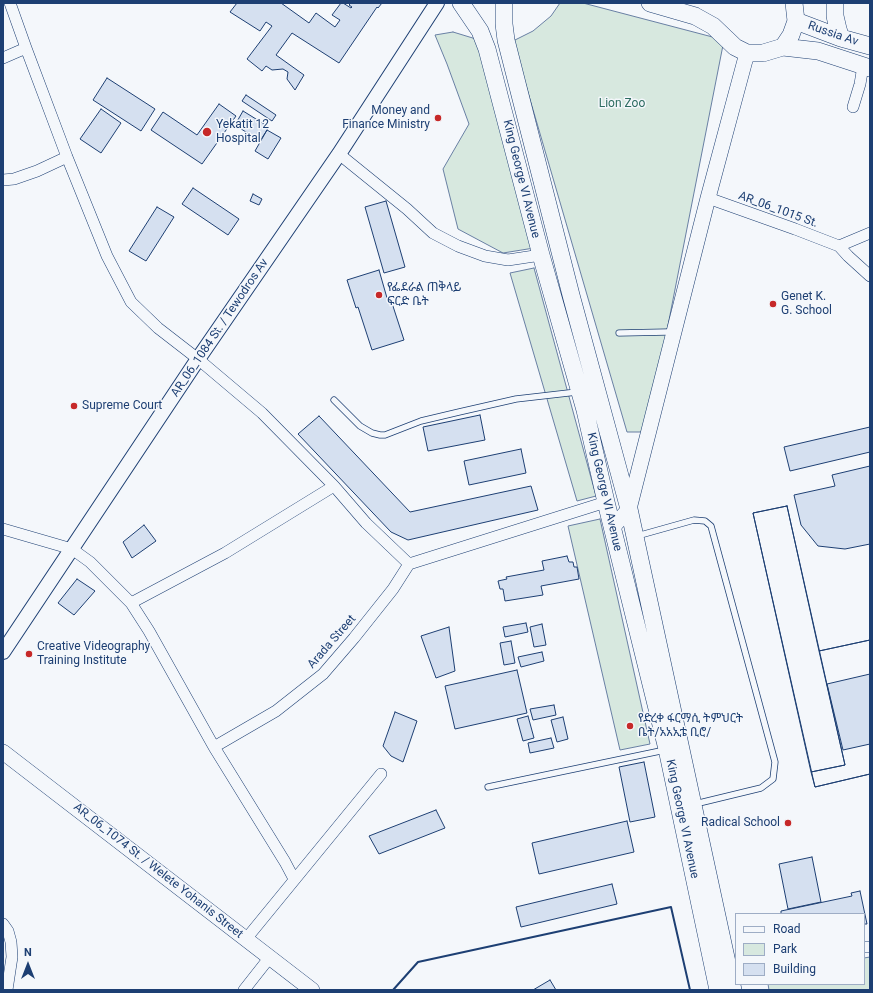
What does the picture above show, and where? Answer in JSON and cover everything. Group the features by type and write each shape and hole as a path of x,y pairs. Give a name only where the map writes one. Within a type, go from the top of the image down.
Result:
{"main road":[{"name":"King George VI Avenue","path":"461,3 480,31 487,49 540,255 554,303 588,390 630,509 674,748 727,982"},
{"name":"King George VI Avenue","path":"504,3 506,40 572,295 588,390 585,410 612,528 674,748"},
{"path":"650,3 695,16 713,26 735,47 747,53 763,53 783,47 791,35 796,21 794,3"},
{"path":"836,3 835,16 841,38"},
{"name":"Russia Av","path":"796,21 841,38 870,46"},
{"name":"Russia Av","path":"783,47 818,51 866,67"},
{"path":"612,528 630,509 708,198 747,53"},
{"path":"554,303 572,295"},
{"name":"AR_06_1074 St. / Welete Yohanis Street","path":"3,752 312,990"}],"street":[{"path":"10,3 67,157 107,256 131,302 158,328 198,359 262,413 334,486 366,523 409,564 606,502"},
{"name":"AR_06_1084 St. / Tewodros Av","path":"3,652 198,359 339,154 437,3"},
{"path":"3,58 26,48"},
{"path":"853,107 866,67"},
{"path":"339,154 397,200 433,233 458,246 485,256 508,260 540,255"},
{"path":"3,180 14,179 37,171 67,157"},
{"name":"AR_06_1015 St.","path":"708,198 839,246 870,276"},
{"path":"839,246 870,233"},
{"path":"131,604 225,553 334,486"},
{"path":"3,529 72,549 90,562 131,604 149,631 214,747 294,879"},
{"name":"Arada Street","path":"214,747 276,711 323,674 393,589 409,564"},
{"path":"246,939 381,774"},
{"path":"3,924 8,931 11,942 12,956 7,990"},
{"path":"244,990 270,957"}],"lane":[{"path":"619,333 667,332"},
{"path":"334,400 360,426 372,433 385,435 421,421 466,410 516,399 588,390"},
{"path":"635,536 694,520 705,521 711,526 775,762 773,779 761,788 686,806"},
{"path":"488,787 674,748"}],"green space":[{"name":"Lion Zoo","path":"560,3 583,3 724,40 647,432 627,432 513,41 533,31 551,16"},
{"path":"453,32 476,39 534,248 503,253 458,229 443,169 469,124 435,35"},
{"path":"534,268 596,496 577,501 510,273"},
{"path":"600,519 650,744 620,750 568,526"},
{"path":"870,957 870,990 769,990 768,985 865,985 865,958"}],"building":[{"path":"237,3 281,3 309,23 316,13 335,27 340,20 332,15 341,3 351,8 352,7 349,5 351,3 382,3 378,8 377,7 339,63 292,33 276,55 304,75 295,90 287,79 288,72 283,69 272,70 266,66 262,71 247,59 272,26 266,22 260,31 230,12"},
{"path":"107,78 155,109 141,131 93,100"},
{"path":"246,95 276,115 272,121 242,101"},
{"path":"219,104 236,116 202,164 151,130 163,112 197,135"},
{"path":"101,109 121,123 101,153 80,139"},
{"path":"243,111 269,127 260,141 235,125"},
{"path":"267,130 281,138 268,159 255,151"},
{"path":"193,188 239,219 228,235 182,204"},
{"path":"253,194 262,199 259,205 250,201"},
{"path":"386,201 405,267 384,273 365,207"},
{"path":"157,207 174,217 146,261 129,251"},
{"path":"379,270 387,298 390,297 404,340 372,350 358,307 356,308 347,280"},
{"path":"480,415 485,440 428,451 423,427"},
{"path":"319,416 410,512 531,486 538,510 408,540 391,532 298,434"},
{"path":"870,427 870,452 790,471 784,447"},
{"path":"521,449 526,473 469,485 464,461"},
{"path":"870,466 870,544 845,549 818,546 801,525 794,495 835,486 832,475"},
{"path":"787,506 819,651 870,640 870,774 815,787 753,513"},
{"path":"787,506 845,765 811,772 753,513"},
{"path":"144,525 156,541 132,558 123,542"},
{"path":"567,556 569,562 573,562 574,567 577,567 579,579 541,586 543,595 505,601 503,589 500,589 498,581 507,579 506,577 544,570 542,561"},
{"path":"77,579 95,591 74,615 58,603"},
{"path":"526,623 528,632 505,637 503,627"},
{"path":"542,624 546,645 534,647 530,627"},
{"path":"449,627 455,671 436,678 421,636"},
{"path":"870,640 870,674 827,684 843,750 870,744 870,774 815,787 811,772 845,765 819,651"},
{"path":"511,641 515,663 504,665 500,643"},
{"path":"542,652 544,661 521,667 518,657"},
{"path":"517,670 527,713 455,729 445,686"},
{"path":"554,705 556,715 533,720 530,709"},
{"path":"395,712 417,721 403,762 391,756 383,746"},
{"path":"528,716 534,738 523,741 517,719"},
{"path":"563,717 568,739 557,742 551,720"},
{"path":"551,738 554,748 530,753 528,743"},
{"path":"644,762 655,817 630,822 619,767"},
{"path":"436,810 445,828 379,854 369,836"},
{"path":"627,821 634,852 539,874 532,843"},
{"path":"812,857 821,902 788,909 779,864"},
{"path":"612,884 617,904 521,927 516,907"},
{"path":"860,891 865,913 781,913 781,911 852,896 851,893"},
{"path":"550,980 556,990 533,990"}],"wall":[{"path":"393,990 418,962 671,907 690,990"}],"place":[{"name":"Money and Finance Ministry","path":"438,118"},
{"name":"Yekatit 12 Hospital","path":"207,132"},
{"name":"የፌደራል ጠቅላይ ፍርድ ቤት","path":"379,295"},
{"name":"Genet K. G. School","path":"773,304"},
{"name":"Supreme Court","path":"74,406"},
{"name":"Creative Videography Training Institute","path":"29,654"},
{"name":"የድረቀ ፋርማሲ ትምህርት ቤት/አአኢቴ ቢሮ/","path":"630,726"},
{"name":"Radical School","path":"788,823"}]}
